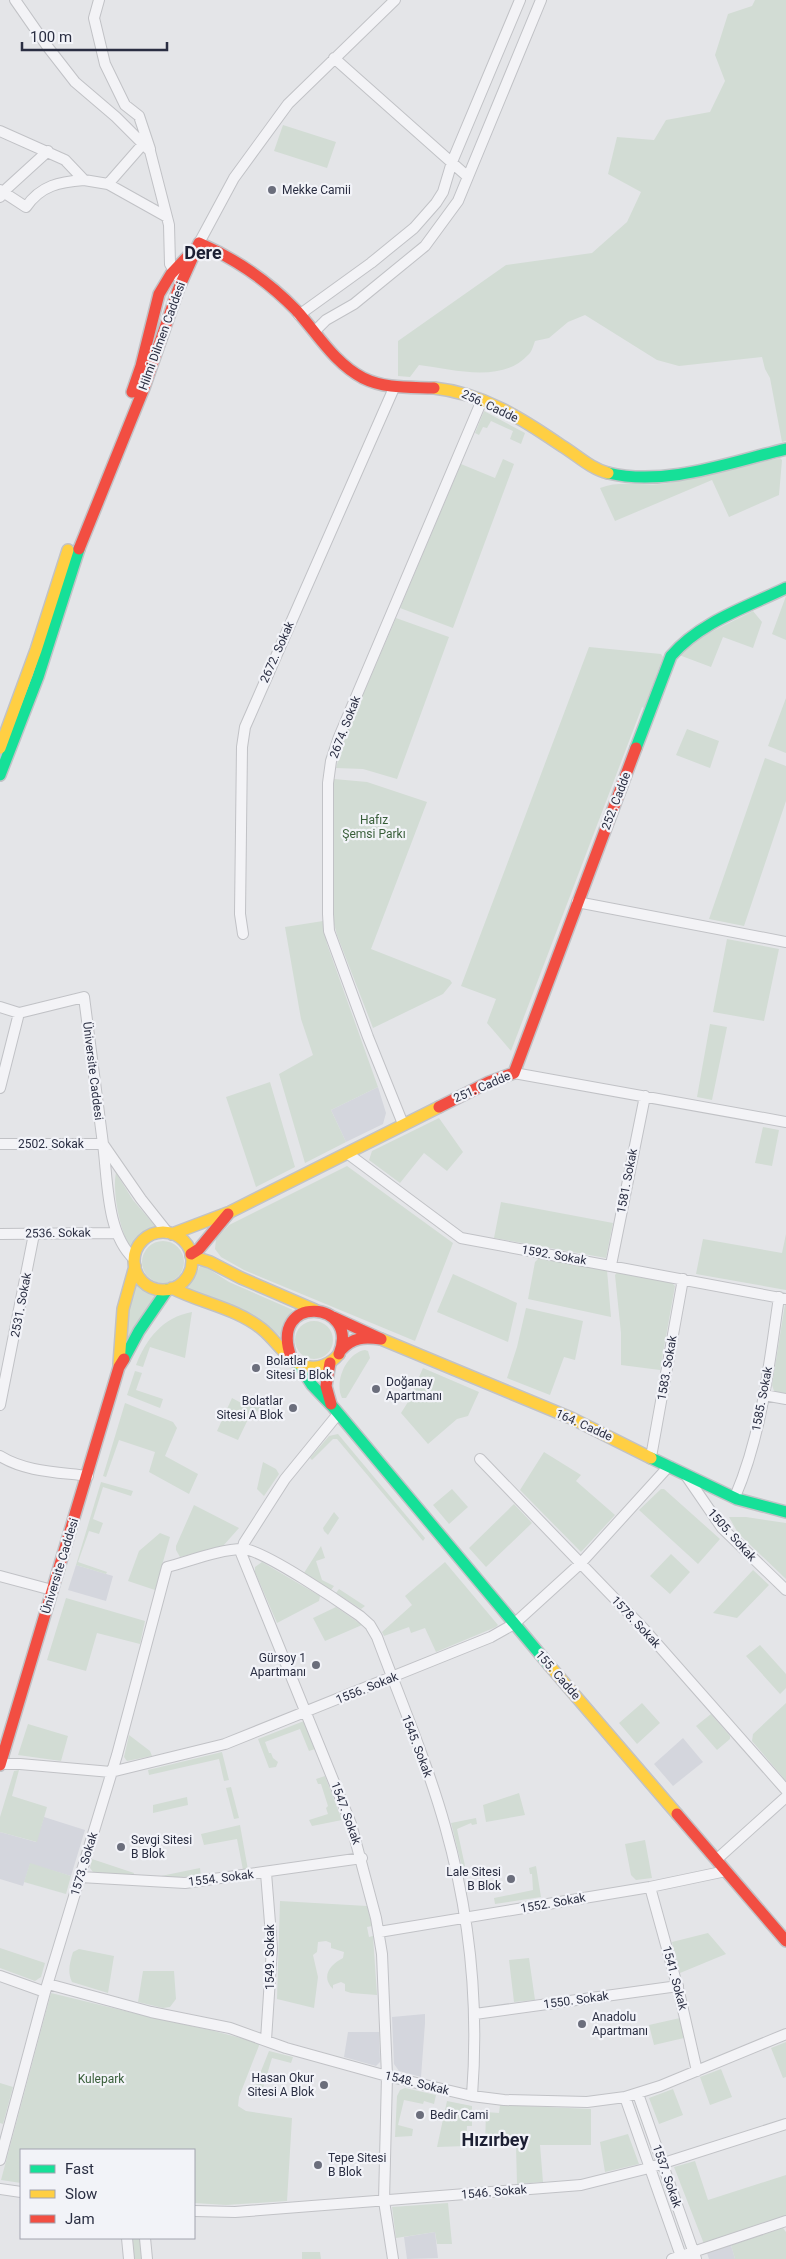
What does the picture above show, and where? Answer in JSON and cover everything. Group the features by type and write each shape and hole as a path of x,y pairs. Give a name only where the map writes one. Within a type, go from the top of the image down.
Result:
{"street":[{"path":"15,0 75,82 116,117 146,147"},
{"path":"99,0 94,18 104,64 125,105 139,116 146,147 167,217 168,255 178,276"},
{"path":"199,243 234,178 288,104 394,0"},
{"path":"299,315 371,263 422,221 442,192 452,162 520,0"},
{"path":"314,332 326,320 354,304 425,246 458,202 541,0"},
{"path":"334,58 468,176"},
{"path":"0,130 65,160 84,180"},
{"path":"108,184 146,147"},
{"path":"48,151 1,193 26,207 34,196 60,182 84,180 108,184 167,217"},
{"name":"Hilmi Dilmen Caddesi","path":"0,775 43,662 69,574 178,276 199,243"},
{"name":"256. Cadde","path":"199,243 224,254 252,270 273,287 336,358 356,374 374,383 394,388 455,391 482,400 527,424 592,465 613,475 655,477 786,449"},
{"name":"Hilmi Dilmen Caddesi","path":"0,748 36,650 58,574 146,367 159,294 178,276"},
{"name":"2672. Sokak","path":"243,934 240,904 242,747 245,727 394,388"},
{"name":"2674. Sokak","path":"403,1124 368,1037 329,931 329,774 339,737 482,400"},
{"name":"252. Cadde","path":"514,1073 673,652 684,641 695,634 786,588"},
{"path":"577,902 786,942"},
{"name":"Üniversite Caddesi","path":"0,1764 88,1476 119,1367 123,1309 134,1262 123,1248 116,1232 102,1144 84,997 19,1013"},
{"path":"0,1007 19,1013 0,1088"},
{"name":"251. Cadde","path":"170,1233 230,1212 403,1124 489,1082 514,1073 786,1122"},
{"name":"1581. Sokak","path":"611,1265 645,1096"},
{"name":"2502. Sokak","path":"0,1144 102,1144"},
{"name":"Üniversite Caddesi","path":"102,1144 135,1191 170,1233"},
{"name":"1592. Sokak","path":"347,1153 461,1238 782,1298"},
{"name":"251. Cadde","path":"191,1255 199,1249 230,1212"},
{"name":"2536. Sokak","path":"0,1234 116,1232"},
{"path":"170,1289 186,1278 191,1267 191,1255 183,1240 170,1233 151,1235 138,1246 134,1262 139,1278 145,1284 152,1288 170,1289 225,1308 250,1320 270,1335 294,1360 313,1368 330,1363 340,1350 342,1333 332,1317 191,1255"},
{"name":"2531. Sokak","path":"0,1405 34,1234"},
{"name":"1583. Sokak","path":"651,1457 683,1279"},
{"name":"Üniversite Caddesi","path":"119,1367 139,1331 170,1289"},
{"name":"1585. Sokak","path":"735,1497 747,1464 764,1395 782,1298"},
{"path":"294,1360 285,1340 290,1322 306,1311 315,1310"},
{"name":"164. Cadde","path":"332,1317 381,1340 592,1428 735,1497 765,1508 786,1512"},
{"name":"164. Cadde","path":"340,1350 357,1337 381,1340"},
{"name":"155. Cadde","path":"294,1360 312,1385 514,1624 786,1941"},
{"name":"155. Cadde","path":"330,1363 326,1386 335,1410"},
{"path":"764,1395 786,1399"},
{"path":"241,1549 285,1479 335,1410"},
{"path":"0,1456 14,1464 28,1468 88,1476"},
{"name":"1578. Sokak","path":"480,1458 650,1636 786,1790"},
{"name":"1556. Sokak","path":"0,1764 111,1772 225,1744 491,1637 514,1624 581,1563 669,1466"},
{"name":"1505. Sokak","path":"685,1474 722,1528 786,1590"},
{"name":"1573. Sokak","path":"0,2160 46,1988 111,1772 168,1567 241,1549"},
{"name":"1545. Sokak","path":"241,1549 254,1551 270,1559 365,1620 377,1637 445,1825 466,1918 475,2014 475,2070 472,2096"},
{"name":"1547. Sokak","path":"241,1549 351,1824 362,1858 379,1932 387,2076 384,2201 393,2259"},
{"path":"0,1576 52,1590"},
{"path":"716,1860 786,1797"},
{"name":"1554. Sokak","path":"80,1877 173,1884 266,1873 362,1858"},
{"name":"1552. Sokak","path":"379,1932 650,1887 726,1871"},
{"name":"1549. Sokak","path":"266,1873 272,1948 266,2040"},
{"name":"1541. Sokak","path":"650,1887 678,1986 697,2071"},
{"name":"1548. Sokak","path":"0,1976 151,2012 215,2024 286,2048 387,2076 472,2096 504,2100 551,2102 602,2101 625,2098 697,2071 786,2034"},
{"name":"1550. Sokak","path":"475,2014 678,1986"},
{"name":"1537. Sokak","path":"638,2094 694,2256"},
{"name":"1537. Sokak","path":"625,2098 650,2168 678,2258"},
{"name":"1546. Sokak","path":"195,2211 235,2212 566,2187 597,2182 650,2168 786,2124"},
{"path":"0,2189 20,2192"},
{"path":"678,2258 694,2256 786,2221"},
{"path":"127,2239 129,2259"},
{"path":"145,2239 147,2259"}],"shaded area":[{"path":"378,1087 386,1113 383,1124 346,1142 331,1110"},
{"path":"76,1565 113,1576 106,1601 68,1590"},
{"path":"683,1738 703,1762 673,1786 654,1764"},
{"path":"44,1817 85,1830 71,1876 30,1864 23,1886 0,1879 0,1832 36,1842"},
{"path":"425,2014 421,2077 399,2071 394,2064 392,2017"},
{"path":"348,2032 379,2032 380,2062 376,2066 344,2057"},
{"path":"435,2232 438,2258 407,2259 404,2237"},
{"path":"731,2245 735,2259 709,2259 707,2253"}],"green space":[{"path":"755,0 786,0 786,441 782,442 770,378 762,357 679,366 657,360 585,315 568,322 549,338 535,341 529,354 517,364 505,369 491,372 476,372 419,365 410,377 398,376 398,341 506,265 592,253 627,222 641,192 608,174 617,137 654,140 666,120 710,112 725,81 715,55 728,14 752,6"},
{"path":"283,125 336,142 327,168 274,151"},
{"path":"484,411 525,433 521,444 510,439 513,431 491,421 487,428 483,427 479,435 475,433"},
{"path":"780,458 782,460 779,495 729,517 712,480 615,521 600,488 615,484 663,484"},
{"path":"503,459 514,464 453,628 400,608 461,464 495,478"},
{"path":"786,596 786,640 772,634"},
{"path":"753,611 762,622 753,648 723,637 711,667 679,655 697,639"},
{"path":"396,618 449,637 397,779 363,769 336,768 344,739"},
{"path":"589,647 661,654 663,657 644,708 642,707 511,1051 487,1023 496,999 461,986"},
{"path":"786,698 786,753 768,746"},
{"path":"687,729 719,741 710,768 676,755"},
{"path":"765,758 786,766 786,801 744,926 709,919"},
{"name":"Hafız Şemsi Parkı","path":"334,779 367,782 427,802 371,949 450,980 452,983 443,994 373,1028 333,920"},
{"path":"323,921 327,944 378,1087 331,1110 346,1142 305,1163 279,1074 313,1055 301,1019 285,927"},
{"path":"727,939 779,949 764,1021 713,1012"},
{"path":"710,1024 727,1027 712,1100 697,1097"},
{"path":"270,1082 295,1167 256,1187 226,1097"},
{"path":"439,1118 463,1152 447,1171 424,1153 400,1183 369,1160 372,1151"},
{"path":"763,1127 779,1130 772,1166 755,1163"},
{"path":"347,1166 453,1243 415,1341 244,1270 221,1257 215,1249 216,1239 229,1225"},
{"path":"116,1173 133,1200 156,1227 141,1236 132,1249 124,1234 118,1212 115,1190"},
{"path":"501,1202 613,1223 606,1258 494,1238"},
{"path":"786,1234 786,1290 696,1274 703,1239 782,1253"},
{"path":"163,1241 178,1247 184,1262 178,1277 163,1283 148,1277 142,1262 148,1247"},
{"path":"539,1258 607,1270 611,1317 528,1299 535,1262"},
{"path":"201,1264 229,1282 293,1310 288,1316 280,1336 247,1312 184,1290 193,1280"},
{"path":"618,1271 672,1283 675,1286 660,1370 621,1365 621,1333 615,1275"},
{"path":"453,1274 517,1303 508,1342 437,1312"},
{"path":"135,1280 142,1289 157,1297 122,1351"},
{"path":"785,1304 786,1395 774,1391 772,1385"},
{"path":"526,1308 583,1321 575,1360 564,1357 550,1395 507,1378 517,1347"},
{"path":"192,1312 185,1358 150,1347 143,1367 136,1365 150,1338 164,1324"},
{"path":"314,1321 328,1326 333,1340 328,1354 314,1359 300,1354 295,1340 300,1326"},
{"path":"368,1351 370,1358 346,1398 342,1398 340,1384 343,1369 352,1357 358,1352"},
{"path":"423,1368 479,1392 468,1416 457,1419 428,1444 401,1413"},
{"path":"135,1371 142,1373 136,1390 163,1399 160,1408 127,1395"},
{"path":"253,1397 278,1422 253,1409 238,1440 217,1431 232,1398 245,1405"},
{"path":"125,1403 173,1422 177,1428 165,1456 198,1474 189,1494 149,1472 155,1452 119,1440 106,1477 103,1476"},
{"path":"338,1434 425,1538 423,1541 337,1439 333,1439 312,1460 310,1458 329,1436"},
{"path":"544,1452 581,1475 576,1481 615,1515 581,1552 520,1490"},
{"path":"263,1462 276,1469 279,1474 264,1496 257,1489"},
{"path":"101,1482 133,1491 131,1496 103,1487 93,1519 103,1523 99,1534 89,1531 78,1562 107,1572 106,1574 76,1565"},
{"path":"452,1489 468,1507 449,1524 433,1505"},
{"path":"661,1489 664,1489 720,1539 698,1564 639,1510"},
{"path":"514,1504 532,1523 486,1567 469,1548"},
{"path":"194,1505 239,1528 223,1546 180,1557 176,1546"},
{"path":"334,1512 339,1518 328,1535 323,1528"},
{"path":"729,1517 746,1517 786,1523 786,1579 738,1533"},
{"path":"160,1533 170,1537 155,1590 128,1581 139,1551"},
{"path":"321,1546 325,1558 316,1561 322,1580 334,1586 331,1590 304,1573"},
{"path":"671,1554 690,1572 670,1594 650,1576"},
{"path":"262,1562 320,1596 319,1601 277,1623 255,1572 255,1567"},
{"path":"445,1562 498,1625 436,1652 425,1628 411,1633 409,1627 384,1636 382,1632 412,1605 405,1596"},
{"path":"753,1570 769,1585 737,1618 713,1613"},
{"path":"339,1589 365,1606 361,1609 336,1593"},
{"path":"66,1598 145,1621 140,1644 97,1633 86,1671 47,1660"},
{"path":"336,1607 362,1625 325,1641 313,1618"},
{"path":"760,1645 786,1674 786,1688 780,1694 746,1656"},
{"path":"642,1703 660,1723 637,1744 619,1723"},
{"path":"786,1703 786,1781 752,1741 753,1734"},
{"path":"711,1714 730,1736 730,1739 717,1750 696,1726"},
{"path":"304,1721 315,1749 309,1751 300,1729 265,1742 269,1753 278,1762 276,1767 269,1768 258,1739"},
{"path":"28,1724 68,1736 61,1761 18,1755"},
{"path":"129,1735 150,1751 152,1756 127,1761 124,1757"},
{"path":"222,1752 229,1780 224,1781 219,1759 149,1775 148,1770"},
{"path":"19,1770 12,1796 47,1807 37,1842 0,1832 0,1817 14,1771"},
{"path":"325,1776 342,1820 312,1826 309,1820 328,1814 326,1808 328,1806 321,1784 318,1784 316,1779"},
{"path":"231,1787 239,1818 234,1819 226,1788"},
{"path":"519,1793 525,1815 486,1822 483,1805"},
{"path":"187,1797 188,1805 153,1813 153,1805"},
{"path":"476,1818 477,1824 472,1825 471,1823 457,1829 465,1866 462,1867 451,1823"},
{"path":"240,1825 248,1870 243,1870 237,1839 204,1845 201,1834"},
{"path":"645,1840 652,1878 636,1880 631,1875 625,1844"},
{"path":"92,1859 134,1873 133,1876 93,1872 90,1868"},
{"path":"30,1863 71,1876 66,1894 24,1882"},
{"path":"536,1866 541,1897 495,1904 494,1898 533,1890 532,1874 530,1874 529,1868"},
{"path":"200,1868 201,1876 161,1878 161,1876"},
{"path":"280,1901 367,1906 372,1926 367,1927 369,1937 373,1936 377,1995 345,1991 345,1984 341,1982 333,1985 333,1989 327,1980 327,1975 331,1967 343,1958 344,1952 331,1948 331,1943 326,1941 318,1942 317,1952 313,1955 318,1977 314,2008 277,1999"},
{"path":"708,1933 726,1954 680,1973 672,1942"},
{"path":"0,1948 45,1963 41,1977 35,1981 0,1968"},
{"path":"79,1949 114,1956 108,1993 72,1982 69,1971 70,1963 73,1952"},
{"path":"529,1958 535,2000 514,2002 509,1960"},
{"path":"143,1971 174,1971 176,1999 170,2007 163,2008 138,2002"},
{"name":"Kulepark","path":"51,1993 260,2043 239,2097 238,2106 246,2111 292,2118 287,2201 226,2205 195,2203 195,2149 20,2149 20,2183 1,2180"},
{"path":"680,2018 684,2038 654,2045 649,2025"},
{"path":"786,2042 786,2077 783,2078 771,2048"},
{"path":"269,2051 293,2057 291,2063 272,2058 263,2088 255,2086"},
{"path":"721,2069 732,2097 710,2105 700,2077"},
{"path":"0,2083 13,2087 3,2124 0,2123"},
{"path":"405,2088 436,2095 434,2104 424,2101 423,2104 404,2100 398,2125 413,2129 412,2136 395,2137 397,2096 400,2090"},
{"path":"673,2089 683,2115 659,2124 649,2098"},
{"path":"447,2101 472,2106 472,2126 467,2126 466,2146 437,2147"},
{"path":"500,2105 591,2109 591,2145 540,2145 543,2182 517,2184 516,2146 485,2146 486,2112 499,2113"},
{"path":"628,2134 639,2164 605,2172 600,2142"},
{"path":"695,2161 708,2200 786,2175 786,2216 704,2244 674,2167"},
{"path":"448,2203 452,2244 437,2244 435,2232 396,2238 392,2207"},
{"path":"783,2228 786,2232 786,2259 735,2259 731,2245"},
{"path":"133,2239 140,2239 141,2259 134,2259"},
{"path":"302,2252 320,2252 321,2259 302,2259"}],"traffic: fast":[{"path":"608,473 630,477 675,475 786,449"},
{"path":"0,775 38,677 79,549"},
{"path":"636,748 671,656 696,634 725,616 786,588"},
{"path":"124,1359 139,1331 167,1290"},
{"path":"297,1362 312,1385 333,1407 549,1665"},
{"path":"651,1458 737,1499 786,1512"}],"traffic: slow":[{"path":"434,388 469,395 485,401 517,417 590,465 608,473"},
{"path":"0,748 36,650 68,550"},
{"path":"172,1234 230,1212 439,1107"},
{"path":"163,1232 174,1234 187,1245 192,1261 190,1272 179,1285 163,1290 152,1288 139,1277 134,1261 136,1250 147,1237 163,1232"},
{"path":"191,1256 210,1262 241,1278 315,1310"},
{"path":"119,1364 123,1309 135,1266"},
{"path":"172,1288 230,1311 252,1322 262,1329 293,1360 305,1366 315,1367 324,1365 332,1361 339,1354"},
{"path":"381,1339 571,1418 651,1458"},
{"path":"549,1665 677,1814"}],"traffic: jam":[{"path":"199,243 226,256 263,280 296,310 326,347 353,372 371,382 380,384 398,387 434,388"},
{"path":"79,549 144,388 178,290 199,243"},
{"path":"132,392 141,366 159,294 171,274 189,255"},
{"path":"439,1107 489,1082 514,1073 636,748"},
{"path":"191,1254 199,1249 228,1214"},
{"path":"291,1357 287,1336 292,1322 302,1314 315,1311 327,1314 338,1323 342,1336 339,1354"},
{"path":"333,1317 381,1339 354,1340 341,1350"},
{"path":"0,1765 119,1367 124,1359"},
{"path":"330,1363 326,1386 331,1404"},
{"path":"677,1814 786,1941"}],"place":[{"name":"Mekke Camii","path":"272,190"},
{"name":"Bolatlar Sitesi B Blok","path":"256,1368"},
{"name":"Doğanay Apartmanı","path":"376,1389"},
{"name":"Bolatlar Sitesi A Blok","path":"293,1408"},
{"name":"Gürsoy 1 Apartmanı","path":"316,1665"},
{"name":"Sevgi Sitesi B Blok","path":"121,1847"},
{"name":"Lale Sitesi B Blok","path":"511,1879"},
{"name":"Anadolu Apartmanı","path":"582,2024"},
{"name":"Hasan Okur Sitesi A Blok","path":"324,2085"},
{"name":"Bedir Cami","path":"420,2115"},
{"name":"Tepe Sitesi B Blok","path":"318,2165"}],"district":[{"name":"Dere","path":"203,253"},
{"name":"Hızırbey","path":"495,2140"}]}
